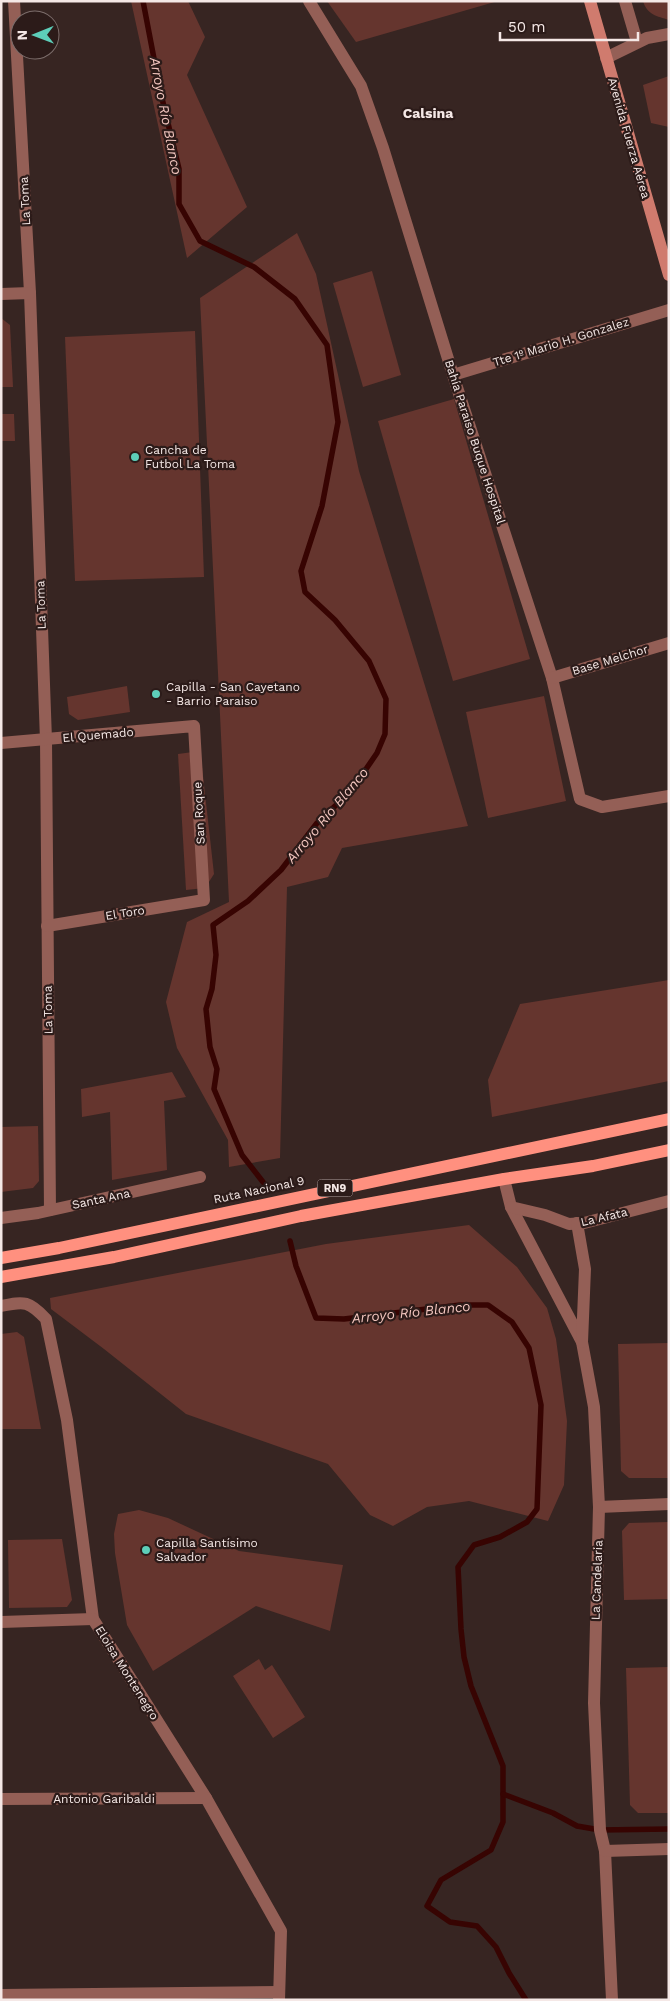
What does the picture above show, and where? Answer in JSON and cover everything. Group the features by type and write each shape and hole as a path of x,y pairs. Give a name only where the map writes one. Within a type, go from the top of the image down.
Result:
{"main road":[{"name":"Avenida Fuerza Aérea","path":"590,1 669,275"},
{"name":"Ruta Nacional 9","path":"1,1258 59,1248 669,1119"},
{"name":"RN9","path":"1,1277 114,1257 301,1216 504,1179 593,1166 669,1150"}],"street":[{"name":"La Toma","path":"14,1 30,293 46,740 50,1210"},
{"name":"Bahía Paraiso Buque Hospital","path":"309,1 362,86 383,148 452,375 552,678 580,799 602,807 669,796"},
{"path":"625,1 637,42"},
{"path":"606,58 637,42 658,35 669,34"},
{"path":"1,294 30,293"},
{"name":"Tte 1º Mario H. Gonzalez","path":"452,375 669,310"},
{"name":"Base Melchor","path":"552,678 669,643"},
{"name":"El Quemado","path":"1,742 46,740 194,726"},
{"name":"San Roque","path":"194,726 204,900"},
{"name":"El Toro","path":"47,926 204,900"},
{"name":"Santa Ana","path":"1,1218 50,1210 200,1176"},
{"name":"La Candelaria","path":"504,1179 511,1207 582,1342 594,1407 599,1507 594,1704 600,1830 605,1851 612,2000"},
{"name":"La Afata","path":"511,1207 545,1215 569,1224 669,1201"},
{"path":"577,1223 585,1268 582,1342"},
{"name":"Eloisa Montenegro","path":"1,1306 19,1302 34,1306 46,1319 67,1420 93,1618 206,1798 282,1930 279,1996"},
{"path":"599,1507 669,1504"},
{"path":"1,1622 93,1618"},
{"name":"Antonio Garibaldi","path":"1,1799 206,1798"},
{"path":"605,1851 669,1849"},
{"path":"1,1995 45,1997 279,1996"}],"shaded area":[{"path":"131,1 188,1 205,37 187,75 247,207 187,258"},
{"path":"327,1 498,1 356,42"},
{"path":"643,1 669,1 669,20 650,12"},
{"path":"669,76 669,127 651,123 643,85"},
{"path":"297,233 316,274 359,471 468,826 342,848 328,877 287,887 280,1158 229,1167 228,1140 177,1048 166,1002 187,922 229,902 200,298"},
{"path":"372,271 401,375 363,387 333,283"},
{"path":"1,318 10,325 13,387 1,387"},
{"name":"Cancha de Futbol La Toma","path":"195,331 204,577 75,581 65,337"},
{"path":"454,399 530,659 453,681 378,421"},
{"path":"1,414 14,414 15,441 1,441"},
{"path":"127,686 130,712 78,720 69,714 67,697"},
{"path":"544,696 566,801 488,818 466,712"},
{"path":"193,752 201,758 214,874 205,888 186,890 178,754"},
{"path":"669,980 669,1081 492,1117 488,1080 520,1004"},
{"path":"172,1072 186,1097 164,1101 167,1170 112,1180 110,1112 82,1117 81,1089"},
{"path":"38,1126 39,1181 33,1188 1,1192 1,1127"},
{"path":"469,1225 517,1267 547,1308 556,1339 567,1421 564,1485 548,1521 469,1501 427,1507 393,1526 370,1515 328,1464 186,1414 51,1309 50,1298 326,1244"},
{"path":"17,1332 24,1337 41,1429 1,1429 1,1334"},
{"path":"669,1343 669,1478 629,1478 621,1471 618,1344"},
{"path":"139,1510 168,1518 239,1551 343,1565 330,1631 256,1606 153,1671 127,1625 115,1553 114,1534 118,1514"},
{"path":"669,1522 669,1599 624,1600 622,1531 629,1523"},
{"path":"62,1539 72,1600 67,1607 9,1608 8,1540"},
{"path":"259,1659 265,1670 272,1665 305,1717 273,1738 233,1676"},
{"path":"669,1667 669,1813 638,1813 630,1805 626,1668"}],"waterway":[{"name":"Arroyo Río Blanco","path":"143,1 160,90 179,169 179,204 200,241 254,267 295,299 327,345 338,422 322,506 301,571 305,592 335,620 369,661 386,699 385,734 377,753 351,791 317,823 281,870 248,901 213,925 216,955 212,989 206,1009 210,1047 217,1069 214,1089 242,1155 263,1182"},
{"name":"Arroyo Río Blanco","path":"290,1241 296,1266 316,1318 344,1319 460,1305 488,1305 512,1322 529,1348 541,1405 537,1509 527,1522 500,1537 474,1545 458,1567 464,1657 471,1686 503,1766 503,1822 491,1850 441,1880 427,1906 450,1922 477,1926 496,1947 526,2000"},
{"path":"503,1794 553,1813 577,1826 600,1830 669,1829"}],"place":[{"name":"Cancha de Futbol La Toma","path":"135,457"},
{"name":"Capilla - San Cayetano - Barrio Paraiso","path":"156,694"},
{"name":"Capilla Santísimo Salvador","path":"146,1550"}],"district":[{"name":"Calsina","path":"428,113"}]}
